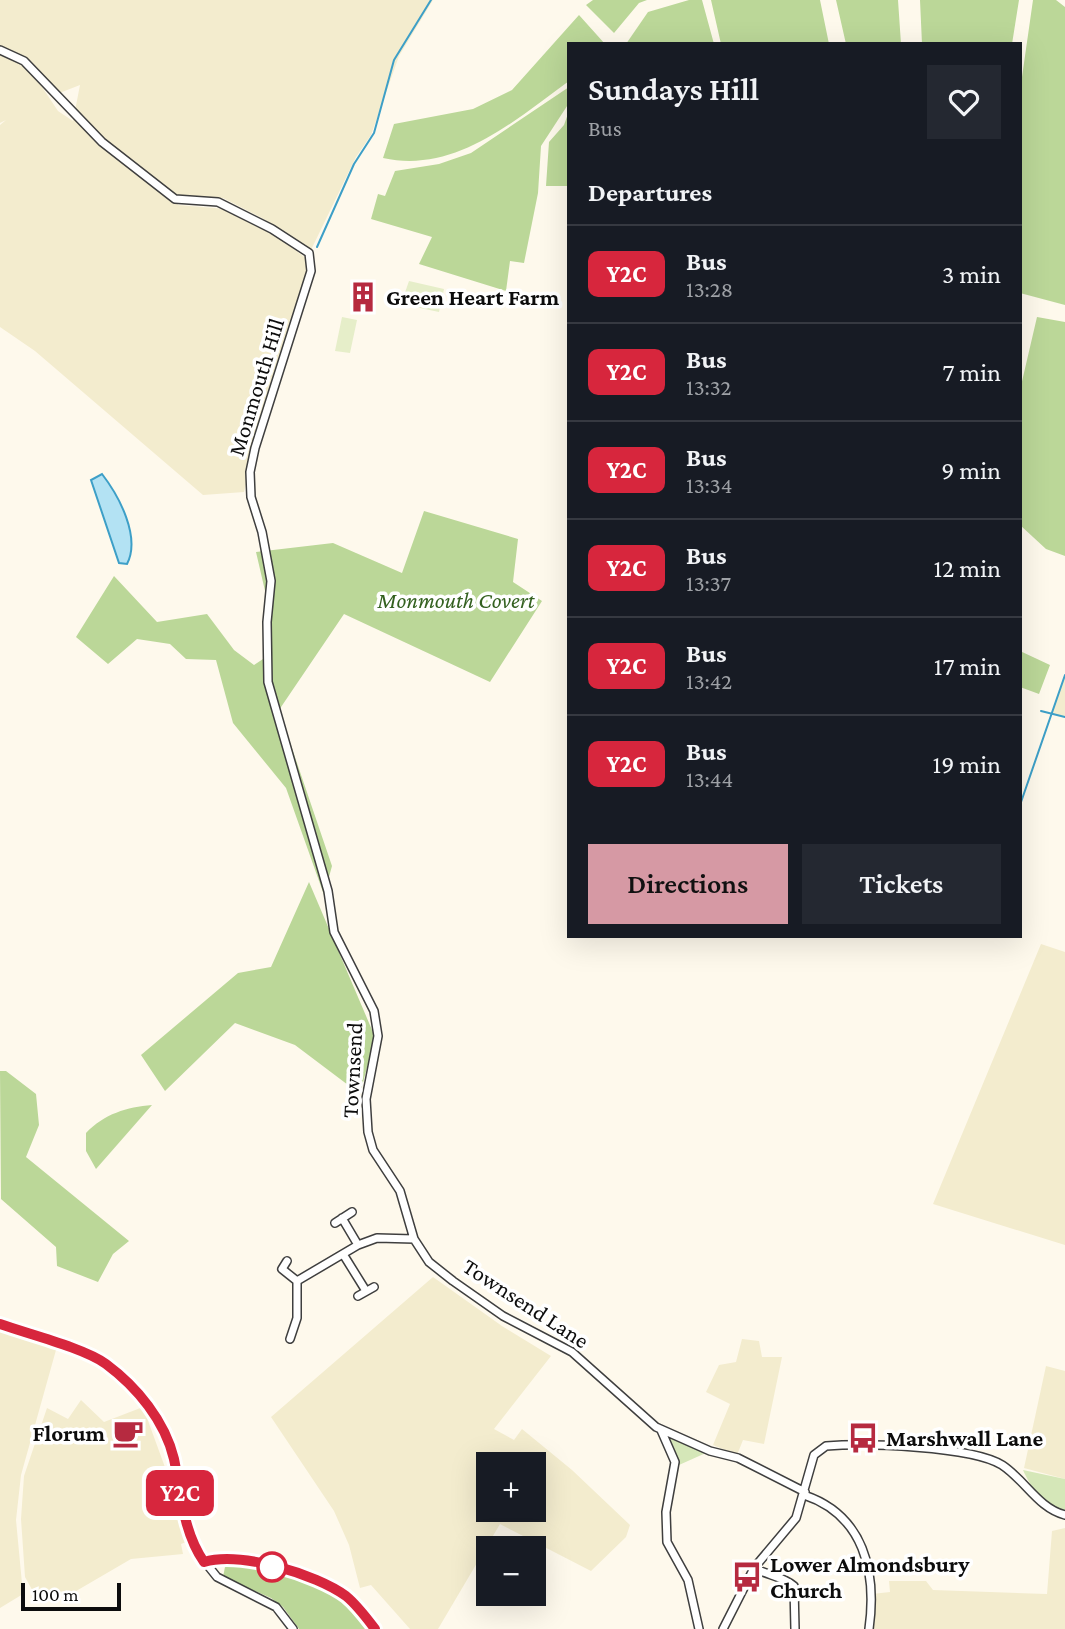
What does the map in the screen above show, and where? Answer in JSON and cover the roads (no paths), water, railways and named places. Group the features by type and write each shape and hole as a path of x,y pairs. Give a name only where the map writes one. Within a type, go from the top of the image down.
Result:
{"street":[{"name":"Monmouth Hill","path":"0,50 24,61 103,142 175,199 224,204 272,229 307,251 312,258 311,271 255,448 250,489 271,581 267,622 268,682 272,703 328,891 334,932 360,979"},
{"name":"Townsend","path":"360,979 374,1011 378,1036 366,1099 369,1132 373,1150 400,1191 414,1239"},
{"path":"352,1212 339,1220 358,1245"},
{"path":"297,1281 358,1245 377,1238 414,1239"},
{"name":"Townsend Lane","path":"414,1239 429,1262 453,1281 503,1316 572,1352 661,1430 710,1451 738,1458 829,1508 853,1529 862,1541 866,1558 869,1629"},
{"path":"343,1254 370,1289 358,1296"},
{"path":"287,1261 282,1269 297,1281"},
{"path":"284,1329 291,1336 297,1318 297,1281"},
{"path":"0,1324 100,1360 146,1402 158,1418 173,1456 185,1518 204,1562 217,1577 276,1607 293,1629"},
{"path":"661,1430 675,1461 666,1512 667,1542 688,1580 699,1629"},
{"path":"723,1629 754,1568 787,1532 796,1518 814,1455 826,1446 950,1451 1001,1465 1051,1510 1065,1515"},
{"path":"204,1562 216,1558 234,1560 310,1577 344,1595 375,1629"},
{"path":"754,1568 769,1577 787,1580 794,1586 792,1626"}],"water":[{"path":"102,474 121,505 130,529 131,553 127,564 119,563 91,480"}],"waterway":[{"path":"317,247 354,164 374,133 394,60 431,0"},
{"path":"1022,799 1065,675"},
{"path":"1041,711 1065,717"}],"place":[{"name":"Green Heart Farm","path":"363,297"},
{"name":"Florum","path":"128,1433"},
{"name":"Marshwall Lane","path":"863,1438"},
{"name":"Lower Almondsbury Church","path":"747,1577"}],"park label":[{"name":"Monmouth Covert","path":"456,600"}]}
